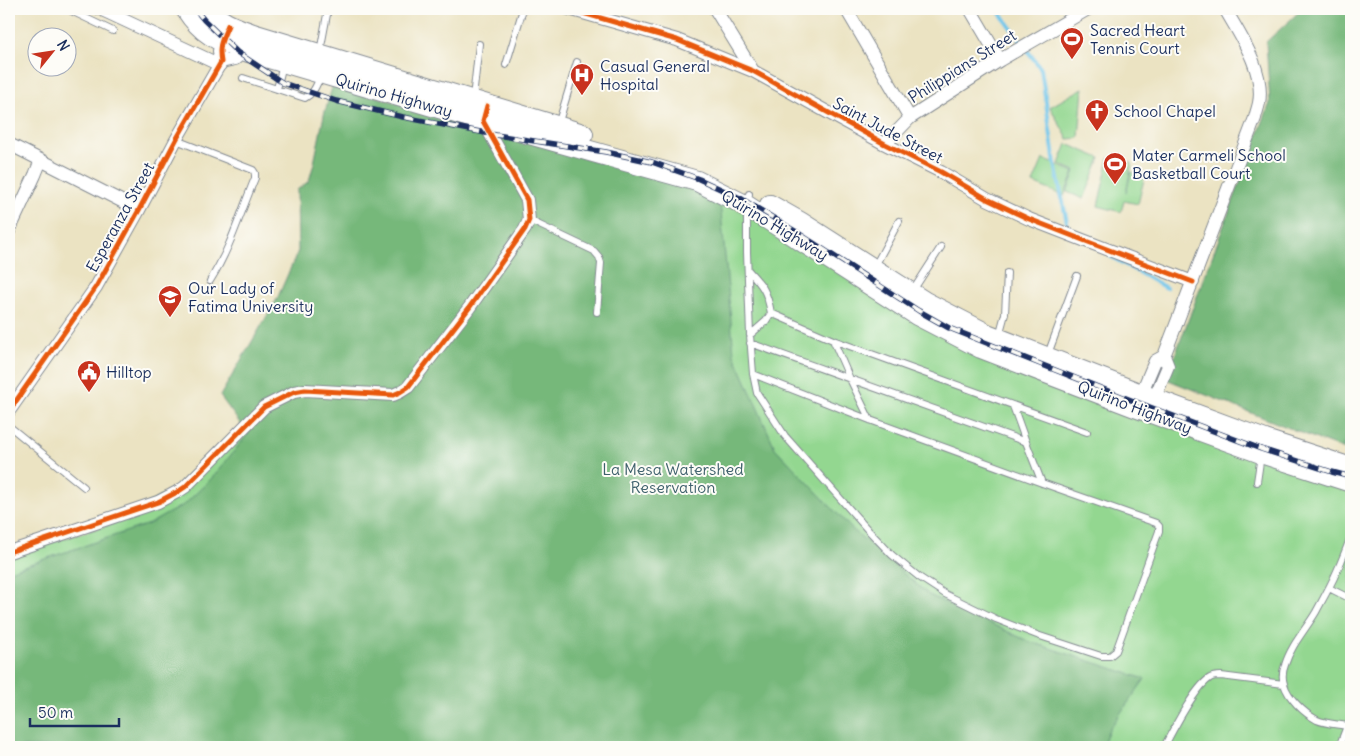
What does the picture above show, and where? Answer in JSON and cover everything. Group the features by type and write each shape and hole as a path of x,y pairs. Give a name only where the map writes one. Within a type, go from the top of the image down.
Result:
{"main road":[{"name":"Quirino Highway","path":"186,9 206,33 253,34 321,64 481,109 697,181 748,200 800,222 911,293 955,318 987,334 1047,357 1145,403"},
{"name":"Quirino Highway","path":"207,9 216,18 225,34 245,51 284,62 321,64"},
{"name":"Quirino Highway","path":"481,109 557,126 700,170 748,200 917,315 981,348 1145,403 1263,446 1351,482"},
{"name":"Quirino Highway","path":"1263,446 1351,468"}],"street":[{"path":"100,9 221,64 235,59 245,51"},
{"name":"Saint Jude Street","path":"569,9 677,40 753,71 885,144 941,172 987,199 1029,219 1193,282"},
{"path":"716,9 753,71"},
{"path":"846,9 910,118"},
{"path":"970,9 1000,60"},
{"name":"Philippians Street","path":"885,144 910,118 1000,60 1088,9"},
{"path":"1145,403 1168,366 1164,356 1259,102 1259,83 1254,62 1225,9"},
{"path":"221,64 219,51 225,34"},
{"name":"Esperanza Street","path":"9,411 96,287 176,140 221,64"},
{"path":"9,552 158,502 179,491 264,407 294,392 305,390 393,395 408,387 469,308 529,220 527,200 481,109"},
{"path":"9,144 139,210"},
{"path":"9,231 41,160"}],"lane":[{"path":"66,9 113,31"},
{"path":"243,78 305,98 311,94 315,90 321,64 328,9"},
{"path":"506,65 524,9"},
{"path":"479,44 481,109"},
{"path":"277,89 284,62"},
{"path":"557,126 577,62"},
{"path":"176,140 253,170 255,173 255,178 230,244 222,262 210,281"},
{"path":"748,200 750,343 754,374 757,393 785,436 868,530 892,555 919,578 945,594 996,619 1046,638 1101,656 1110,656 1116,651 1159,531 1159,526 1156,523 870,420 754,374"},
{"path":"529,220 594,251 599,257 601,263 597,312"},
{"path":"873,269 899,221"},
{"path":"911,293 941,247"},
{"path":"748,270 764,289 771,313 766,321 750,335"},
{"path":"1005,341 999,336 1005,314 1007,273"},
{"path":"1047,357 1077,276"},
{"path":"771,313 834,340 1087,432"},
{"path":"834,340 870,420"},
{"path":"750,343 1026,442"},
{"path":"1013,406 1042,483"},
{"path":"9,426 84,487"},
{"path":"1257,482 1263,446"},
{"path":"1339,747 1349,725 1319,721 1311,716 1288,694 1283,678 1285,665 1329,588 1351,536"},
{"path":"1329,588 1351,599"},
{"path":"1164,747 1188,705 1203,684 1211,677 1221,676 1284,684"}],"green space":[{"path":"1298,9 1351,9 1351,420 1342,449 1166,379 1270,103 1266,42 1300,11"},
{"name":"La Mesa Watershed Reservation","path":"333,84 704,193 720,201 734,354 775,448 852,529 929,595 1028,641 1145,679 1109,729 1102,747 9,747 9,571 149,524 185,504 213,477 248,434 220,396 277,299 298,251 297,190 309,181"},
{"path":"1083,88 1079,138 1068,139 1050,107"},
{"path":"1067,144 1100,158 1084,199 1067,192 1075,171 1059,164"},
{"name":"Mater Carmeli School Basketball Court","path":"1109,158 1132,163 1126,193 1131,172 1145,175 1138,204 1124,201 1121,212 1098,206"},
{"path":"1043,159 1074,172 1064,196 1033,183"},
{"name":"La Mesa Watershed Reservation","path":"679,175 917,315 1351,482 1351,747 9,747 9,555 112,524 193,478 250,419"},
{"path":"1351,420 1351,452 1342,449"}],"waterway":[{"path":"997,9 1041,69 1055,164 1069,232"},
{"path":"1110,256 1166,288"}],"railway":[{"path":"195,9 237,52 283,83 336,101 403,117 496,135 606,152 652,162 699,179 742,199 949,328 1261,449 1351,477"}],"cycle path":[{"path":"569,9 677,40 753,71 885,144 941,172 987,199 1029,219 1193,282"},
{"path":"9,411 96,287 221,62 220,47 228,25"},
{"path":"9,552 158,502 179,491 264,407 294,392 305,390 393,395 408,387 469,308 525,229 529,220 527,200 483,121 487,106"}],"place":[{"name":"Sacred Heart Tennis Court","path":"1072,60"},
{"name":"Casual General Hospital","path":"582,96"},
{"name":"School Chapel","path":"1097,132"},
{"name":"Mater Carmeli School Basketball Court","path":"1115,185"},
{"name":"Our Lady of Fatima University","path":"170,318"},
{"name":"Hilltop","path":"89,393"}]}
